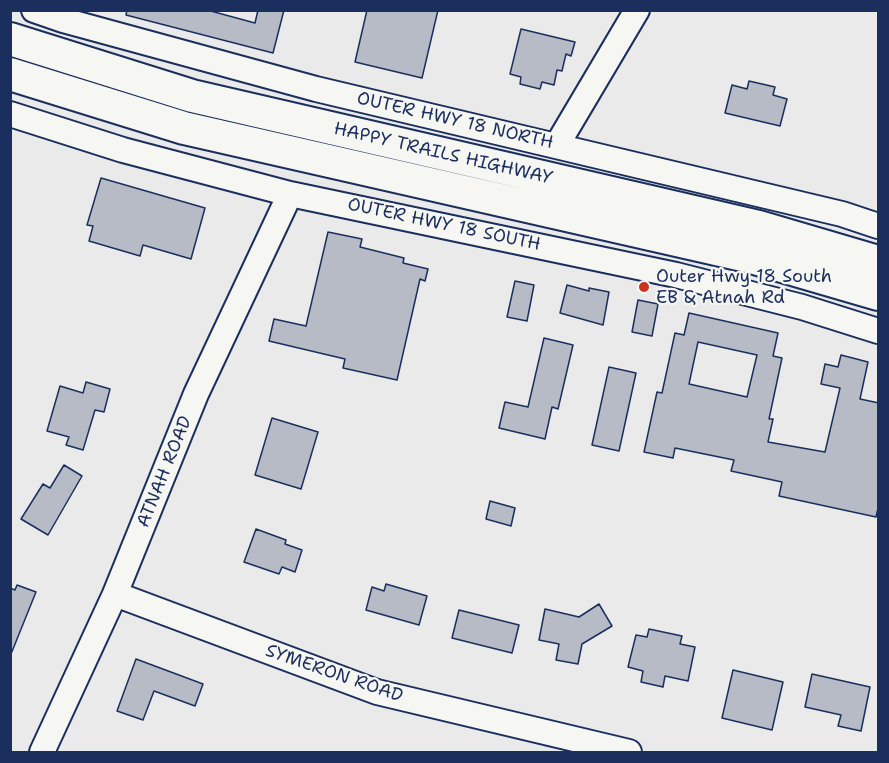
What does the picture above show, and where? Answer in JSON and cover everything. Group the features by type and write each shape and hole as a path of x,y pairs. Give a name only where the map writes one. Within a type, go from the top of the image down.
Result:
{"main road":[{"name":"HAPPY TRAILS HIGHWAY","path":"10,39 192,96 759,227 879,262"},
{"name":"HAPPY TRAILS HIGHWAY","path":"10,74 184,128 751,257 879,294"}],"street":[{"name":"OUTER HWY 18 NORTH","path":"34,10 66,15 316,89 842,214 879,226"},
{"path":"557,145 638,10"},
{"name":"OUTER HWY 18 SOUTH","path":"10,114 123,150 290,194 676,275 802,307 879,330"},
{"name":"ATNAH ROAD","path":"42,753 115,594 196,394 290,194"},
{"name":"SYMERON ROAD","path":"115,594 377,692 628,753"}],"building":[{"path":"127,10 207,10 255,23 258,10 284,10 273,53 126,15"},
{"path":"367,10 438,10 422,78 355,62"},
{"path":"521,29 575,42 571,56 566,54 562,71 557,70 554,85 542,82 540,89 520,84 521,77 510,74"},
{"path":"749,81 775,87 773,95 787,99 780,126 725,113 732,85 747,89"},
{"path":"101,178 205,208 191,259 143,245 140,256 89,241 93,226 87,225"},
{"path":"328,232 362,239 360,247 404,258 403,263 428,269 425,281 420,279 397,380 343,368 345,359 269,341 274,319 306,326"},
{"path":"515,281 534,285 527,321 507,317"},
{"path":"567,285 589,291 589,288 609,292 603,325 560,313"},
{"path":"638,300 658,304 652,336 632,332"},
{"path":"689,313 778,333 773,356 782,358 769,419 773,419 768,442 825,452 840,388 821,384 825,364 838,367 841,355 868,362 860,399 879,403 879,504 876,517 779,496 782,482 731,471 734,460 675,448 673,458 644,452 657,392 662,393 675,333 684,335","holes":["698,342 757,355 747,397 689,384"]},
{"path":"544,338 573,345 558,409 552,407 545,439 499,428 505,402 528,407"},
{"path":"609,367 636,373 619,451 592,445"},
{"path":"86,382 110,389 104,412 95,410 83,450 66,445 69,437 47,431 60,386 83,393"},
{"path":"272,418 318,432 301,489 255,475"},
{"path":"64,465 82,476 48,535 21,519 43,484 50,488"},
{"path":"490,501 515,508 511,526 486,519"},
{"path":"256,529 286,540 285,544 302,550 295,572 282,567 279,574 244,562"},
{"path":"386,584 427,596 419,625 366,610 372,587 384,591"},
{"path":"17,585 36,592 11,654 10,588 15,590"},
{"path":"599,604 612,626 582,644 578,664 556,660 559,644 539,640 545,609 579,617"},
{"path":"459,610 519,625 512,653 452,638"},
{"path":"649,629 682,636 680,644 695,647 688,681 665,676 663,687 641,682 643,671 628,667 636,635 647,637"},
{"path":"136,659 203,684 195,706 154,691 143,720 117,711"},
{"path":"733,670 783,682 772,730 722,718"},
{"path":"812,674 870,687 861,731 838,726 841,715 805,707"}],"place":[{"name":"Outer Hwy 18 South EB & Atnah Rd","path":"644,287"}]}
